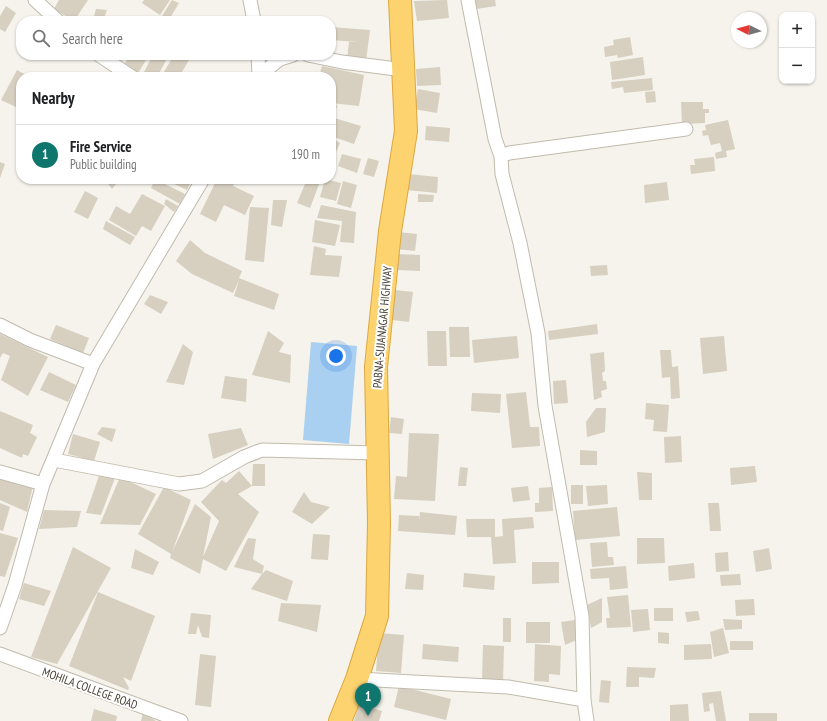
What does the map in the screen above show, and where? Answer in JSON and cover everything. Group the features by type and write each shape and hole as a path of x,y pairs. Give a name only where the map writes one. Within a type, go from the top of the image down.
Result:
{"highway":[{"name":"PABNA-SUJANAGAR HIGHWAY","path":"340,721 357,679 377,616 379,523 376,367 390,232 406,131 400,0"}],"street":[{"path":"36,0 53,16"},
{"path":"250,0 253,16"},
{"path":"468,0 495,138 501,156 502,174 520,243 538,333 545,406 582,616 584,700 587,721"},
{"path":"106,60 124,72"},
{"path":"258,60 260,72"},
{"path":"265,72 279,60"},
{"path":"332,60 404,70"},
{"path":"501,156 509,153 567,144 686,129"},
{"path":"0,628 15,585 43,484 93,364 200,184"},
{"path":"0,325 30,340 93,364"},
{"path":"54,460 179,484 202,481 244,456 262,450 377,453"},
{"path":"0,472 43,484"},
{"name":"MOHILA COLLEGE ROAD","path":"0,654 181,721"},
{"path":"357,679 508,687 584,700"}],"water":[{"path":"311,342 357,346 349,444 303,440"}],"building":[{"path":"59,0 88,0 77,16 66,16 54,9"},
{"path":"144,0 170,0 160,15 142,3"},
{"path":"172,0 179,3 171,16 162,16"},
{"path":"447,0 449,18 417,21 414,1"},
{"path":"475,0 495,0 496,6 476,9"},
{"path":"6,6 16,13 5,32 0,29 0,16"},
{"path":"96,9 107,10 105,16 94,16"},
{"path":"336,27 370,30 366,61 347,59 349,42 358,42 336,40"},
{"path":"630,37 633,55 618,58 617,55 605,57 604,47 614,45 613,40"},
{"path":"643,57 645,75 612,80 610,62"},
{"path":"127,60 146,60 139,72 132,72 123,67"},
{"path":"150,60 166,60 160,72 144,72"},
{"path":"171,60 189,60 182,72 164,72"},
{"path":"322,66 364,75 359,106 336,104 336,72 320,72"},
{"path":"440,67 441,85 417,86 416,69"},
{"path":"17,70 21,72 16,72 16,107 1,100"},
{"path":"652,78 653,90 624,93 623,87 612,89 611,82"},
{"path":"418,89 440,93 437,113 414,109"},
{"path":"655,91 656,102 646,103 645,92"},
{"path":"681,102 703,102 703,109 709,109 709,113 705,113 705,123 682,124"},
{"path":"336,118 361,126 354,144 336,138"},
{"path":"728,120 735,149 726,151 727,157 716,159 715,153 722,151 720,143 711,145 708,135 703,136 702,131 706,130 705,125"},
{"path":"426,126 450,128 449,142 425,140"},
{"path":"336,141 340,143 336,152"},
{"path":"342,154 361,159 357,173 338,166"},
{"path":"714,157 715,171 691,174 690,165 695,165 694,159"},
{"path":"368,158 379,161 374,177 363,174"},
{"path":"0,162 5,164 0,178"},
{"path":"408,174 438,177 437,193 407,190"},
{"path":"343,181 357,185 351,208 337,204"},
{"path":"336,182 341,183 336,201 320,197 324,184 336,184"},
{"path":"667,182 669,200 645,203 644,185"},
{"path":"108,184 116,184 112,189"},
{"path":"153,184 165,184 185,194 180,204 151,188"},
{"path":"174,184 190,184 187,190"},
{"path":"215,184 234,184 233,186 254,196 245,215 224,205 216,222 200,214"},
{"path":"305,184 319,184 310,208 297,203"},
{"path":"85,191 98,198 88,219 74,212"},
{"path":"142,194 165,206 151,231 142,226 136,236 109,220 116,206 130,214"},
{"path":"418,194 434,195 433,202 418,202"},
{"path":"166,199 178,206 174,212 164,204"},
{"path":"273,200 287,200 282,227 271,225"},
{"path":"321,205 356,212 354,243 340,242 342,221 317,218"},
{"path":"250,207 269,208 264,262 245,260"},
{"path":"315,220 340,225 335,246 312,242"},
{"path":"106,221 135,237 130,245 103,229"},
{"path":"398,232 417,234 415,251 396,249"},
{"path":"190,240 205,253 242,271 239,278 279,294 274,310 234,296 239,280 233,293 192,274 176,261"},
{"path":"314,246 326,249 325,255 342,256 339,277 310,275"},
{"path":"397,254 420,255 420,271 397,270"},
{"path":"607,265 608,275 591,276 590,266"},
{"path":"395,290 413,292 409,322 392,320"},
{"path":"150,295 168,302 161,314 144,304"},
{"path":"597,324 598,334 549,340 548,331"},
{"path":"56,325 89,338 83,353 50,339"},
{"path":"449,327 469,327 470,357 450,357"},
{"path":"268,331 284,343 279,352 291,355 290,383 252,375"},
{"path":"427,331 446,331 447,366 428,366"},
{"path":"0,334 48,357 28,396 1,380 10,356 3,353 0,358"},
{"path":"517,336 519,358 474,363 472,340"},
{"path":"724,336 727,371 703,374 700,338"},
{"path":"183,344 193,352 184,385 166,382"},
{"path":"660,350 671,350 672,367 678,366 680,398 671,399 670,377 662,378"},
{"path":"604,352 605,371 602,373 603,381 606,381 607,389 601,391 602,397 594,400 590,354"},
{"path":"49,372 76,385 68,402 40,390"},
{"path":"225,376 247,379 246,402 221,398"},
{"path":"566,380 568,403 554,404 553,381"},
{"path":"526,392 530,427 539,427 540,446 512,448 506,394"},
{"path":"472,393 501,394 500,413 471,411"},
{"path":"646,403 669,405 667,432 653,431 654,420 645,419"},
{"path":"596,408 606,408 605,432 587,437 586,422"},
{"path":"0,411 33,425 30,433 37,437 28,456 23,454 22,458 0,448"},
{"path":"391,417 404,419 402,434 389,433"},
{"path":"102,427 116,429 112,442 97,434"},
{"path":"241,428 248,445 213,459 208,434"},
{"path":"409,433 439,434 435,501 394,499 396,476 407,477"},
{"path":"73,434 100,442 94,461 68,454"},
{"path":"681,436 682,462 665,463 664,437"},
{"path":"580,450 597,451 597,465 580,465"},
{"path":"253,464 265,464 265,486 252,486"},
{"path":"755,466 757,482 731,485 730,468"},
{"path":"460,467 468,468 466,486 458,486"},
{"path":"239,471 252,486 238,494 259,512 226,571 203,559 200,574 170,558 171,554 138,534 164,487 191,500 172,552 195,504 211,517 203,557 219,521 201,502 222,480 226,483"},
{"path":"637,472 652,473 652,500 639,500"},
{"path":"0,473 33,486 27,512 0,500"},
{"path":"100,473 115,478 101,515 86,513"},
{"path":"120,477 156,494 140,525 100,524"},
{"path":"571,485 583,485 583,504 571,504"},
{"path":"607,485 608,504 588,506 586,486"},
{"path":"528,486 530,500 513,502 511,488"},
{"path":"552,487 553,511 535,512 535,503 539,503 539,488"},
{"path":"304,492 311,502 330,507 312,524 292,512"},
{"path":"0,503 10,507 3,531 0,530"},
{"path":"708,503 719,503 721,531 710,531"},
{"path":"617,507 620,536 575,540 573,511"},
{"path":"44,510 81,511 77,527 39,529"},
{"path":"420,512 457,516 455,535 398,531 399,515 419,516 419,521"},
{"path":"533,517 534,528 514,530 516,563 493,564 491,537 467,537 466,519 495,519 495,537 503,536 502,519"},
{"path":"0,533 18,538 5,577 0,576"},
{"path":"313,534 330,535 328,560 311,559"},
{"path":"248,538 256,539 253,559 264,566 262,574 234,567"},
{"path":"637,538 664,538 665,563 637,564"},
{"path":"607,542 608,557 613,557 614,565 592,567 590,543"},
{"path":"73,547 111,568 57,664 31,657"},
{"path":"769,548 772,569 756,572 753,551"},
{"path":"135,549 159,562 153,575 131,568"},
{"path":"728,552 729,571 716,572 715,553"},
{"path":"532,562 559,562 559,583 532,584"},
{"path":"694,563 695,578 669,581 668,566"},
{"path":"626,566 628,588 610,590 609,578 591,579 590,569"},
{"path":"266,570 293,581 287,601 251,589"},
{"path":"407,573 424,575 423,590 405,589"},
{"path":"464,573 495,576 494,590 463,587"},
{"path":"740,574 741,585 721,586 720,575"},
{"path":"24,583 51,591 44,606 19,599"},
{"path":"98,592 155,616 131,681 123,677 129,688 128,690 69,666"},
{"path":"628,595 631,627 607,628 606,618 610,618 607,597"},
{"path":"602,598 602,622 591,628 587,605"},
{"path":"754,599 755,615 736,616 735,600"},
{"path":"281,603 321,605 317,632 278,621"},
{"path":"654,608 673,608 673,621 654,621"},
{"path":"648,609 650,630 633,632 631,610"},
{"path":"698,611 700,620 687,622 685,612"},
{"path":"191,613 211,615 209,638 202,637 198,625 196,634 188,634"},
{"path":"503,618 511,618 511,642 503,642"},
{"path":"723,619 742,620 742,629 725,630"},
{"path":"575,620 579,639 565,645 561,622"},
{"path":"526,622 550,622 550,643 526,643"},
{"path":"723,628 729,653 714,657 710,632"},
{"path":"658,632 669,633 669,644 658,643"},
{"path":"379,633 404,635 401,673 376,671"},
{"path":"730,641 753,641 753,650 730,650"},
{"path":"423,644 459,647 458,662 422,659"},
{"path":"535,644 561,646 560,675 549,674 549,682 534,681"},
{"path":"711,644 712,659 684,660 684,645"},
{"path":"483,645 504,646 503,682 482,681"},
{"path":"200,654 216,656 211,707 195,705"},
{"path":"627,667 656,668 654,678 639,677 639,687 626,687"},
{"path":"601,680 611,681 609,703 599,702"},
{"path":"399,686 451,699 446,720 394,707"},
{"path":"721,691 726,721 716,721 713,703 709,704 710,711 704,712 702,693"},
{"path":"359,704 382,711 379,721 354,721"},
{"path":"688,704 689,721 670,721 670,705"},
{"path":"94,709 117,716 116,721 91,721"},
{"path":"143,713 156,721 141,721"},
{"path":"749,713 777,713 777,721 749,721"}],"place":[{"name":"Fire Service","path":"368,716"}]}
